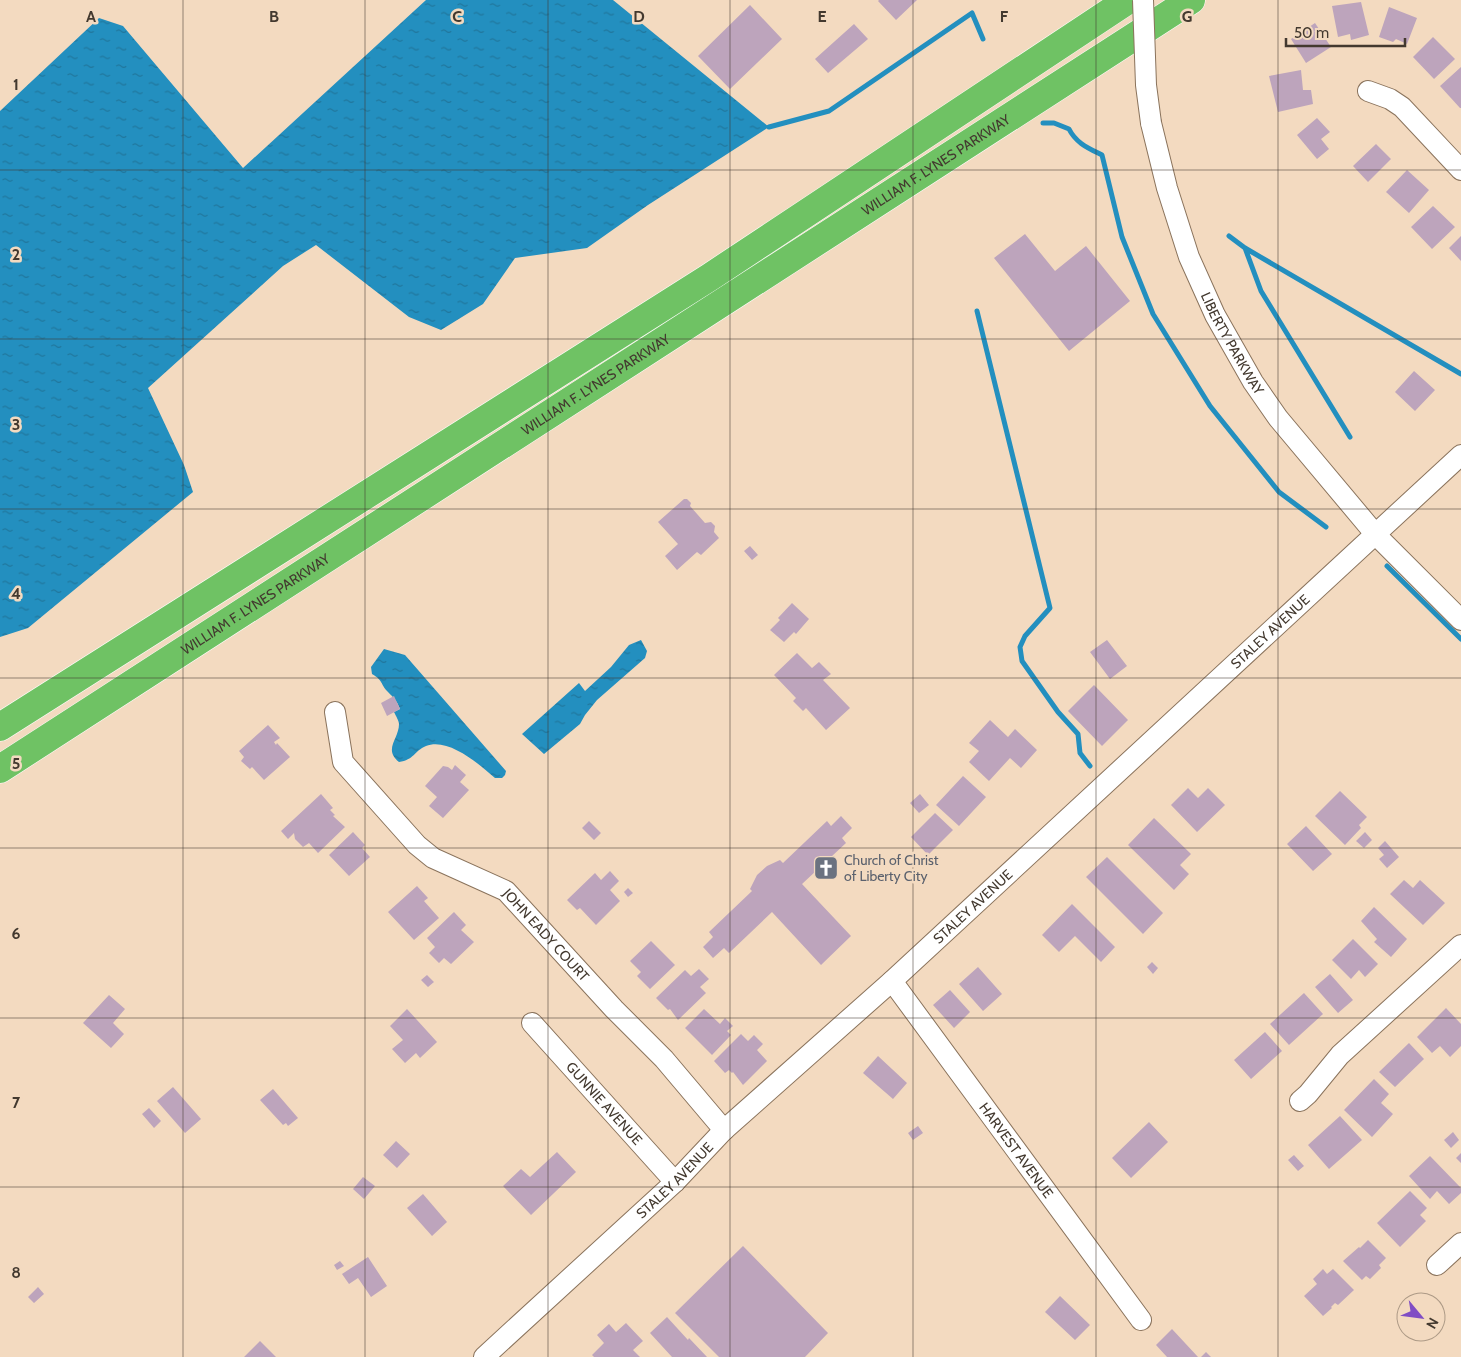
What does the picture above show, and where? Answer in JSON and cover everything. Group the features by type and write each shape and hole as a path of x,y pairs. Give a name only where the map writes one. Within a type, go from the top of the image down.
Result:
{"highway":[{"name":"WILLIAM F. LYNES PARKWAY","path":"0,727 710,277 1128,0"},
{"name":"WILLIAM F. LYNES PARKWAY","path":"0,769 1191,0"}],"street":[{"name":"LIBERTY PARKWAY","path":"1143,0 1146,85 1151,123 1178,221 1190,257 1215,315 1253,382 1278,418 1376,535 1461,620"},
{"path":"1368,91 1390,99 1402,107 1461,170"},
{"name":"STALEY AVENUE","path":"484,1357 675,1182 724,1130 892,981 1461,455"},
{"name":"JOHN EADY COURT","path":"335,712 343,762 417,845 433,858 506,891 614,1009 664,1059 724,1130"},
{"path":"1300,1101 1340,1055 1461,945"},
{"name":"HARVEST AVENUE","path":"892,981 1140,1320"},
{"name":"GUNNIE AVENUE","path":"532,1023 675,1182"},
{"path":"1437,1265 1461,1243"}],"water":[{"path":"426,0 613,0 769,127 648,205 587,248 515,258 483,304 441,330 409,317 316,245 283,266 148,388 184,465 193,492 28,628 0,637 0,111 99,18 123,26 243,168"},
{"path":"641,640 647,651 645,658 597,700 580,724 544,754 522,734 579,683 585,691 611,667 629,645"},
{"path":"384,649 405,655 506,771 502,778 495,778 463,753 444,745 426,746 404,761 399,762 394,757 392,748 399,724 394,712 400,709 376,676 372,674 371,667"}],"building":[{"path":"879,0 917,0 896,20"},
{"path":"1361,2 1369,35 1351,40 1350,34 1338,37 1332,6"},
{"path":"750,5 782,39 730,89 698,56"},
{"path":"1389,7 1417,18 1407,44 1396,39 1393,42 1379,37"},
{"path":"1315,23 1331,47 1306,63 1291,39"},
{"path":"854,24 868,39 828,73 815,59"},
{"path":"1433,37 1455,59 1434,79 1413,57"},
{"path":"1461,67 1461,108 1460,108 1440,86"},
{"path":"1301,70 1303,90 1311,90 1313,104 1278,112 1269,76"},
{"path":"1317,118 1330,132 1321,139 1329,149 1317,159 1297,135"},
{"path":"1376,144 1391,159 1368,182 1353,166"},
{"path":"1407,170 1429,190 1409,213 1386,192"},
{"path":"1433,206 1455,227 1432,249 1411,227"},
{"path":"1025,234 1055,271 1086,246 1130,301 1069,351 994,258"},
{"path":"1461,236 1461,261 1449,248"},
{"path":"1414,371 1435,390 1415,411 1395,392"},
{"path":"684,499 691,503 690,506 705,523 711,522 715,526 714,532 719,538 701,555 697,552 677,570 665,556 678,544 658,522"},
{"path":"750,546 758,555 752,560 744,551"},
{"path":"792,603 809,619 796,634 794,632 784,642 770,630"},
{"path":"1107,640 1127,666 1110,679 1090,652"},
{"path":"797,653 812,668 819,662 831,674 823,680 850,708 826,730 806,708 803,711 793,701 796,698 774,675"},
{"path":"1094,685 1128,720 1102,746 1068,711"},
{"path":"394,696 400,709 387,716 381,703"},
{"path":"990,720 1008,737 1015,729 1037,750 1021,768 1010,758 989,781 969,762 979,751 969,743"},
{"path":"268,725 280,738 274,742 276,745 277,743 290,757 264,780 252,767 250,769 241,761 244,757 239,751"},
{"path":"455,765 466,775 460,782 469,790 443,818 429,806 437,797 425,786 443,766 452,770"},
{"path":"963,776 986,797 959,826 936,805"},
{"path":"1188,788 1198,798 1208,788 1225,805 1197,832 1171,805"},
{"path":"1340,791 1367,817 1359,825 1361,828 1345,845 1315,816"},
{"path":"321,794 333,808 330,810 335,815 333,816 345,827 318,853 309,843 303,847 295,839 294,833 288,839 281,831"},
{"path":"920,794 929,805 919,813 910,803"},
{"path":"935,813 953,830 928,855 911,837"},
{"path":"841,816 852,828 842,838 846,843 802,884 851,936 821,965 772,912 729,953 724,948 713,958 703,947 713,937 709,932 752,891 750,889 757,875 767,866 780,860 783,863 827,821 831,826"},
{"path":"1154,818 1191,854 1180,865 1189,874 1174,890 1128,845"},
{"path":"589,821 601,833 594,840 582,828"},
{"path":"1306,826 1332,854 1313,871 1287,844"},
{"path":"353,832 365,845 362,848 370,857 349,876 329,855"},
{"path":"1365,832 1372,840 1364,848 1356,841"},
{"path":"1385,841 1399,857 1387,868 1379,859 1384,855 1378,848"},
{"path":"1107,857 1163,913 1143,934 1086,877"},
{"path":"610,871 619,881 610,890 620,901 596,925 580,908 577,910 567,900 595,873 601,880"},
{"path":"1404,880 1413,888 1420,880 1445,903 1423,925 1390,894"},
{"path":"417,886 428,898 424,901 439,918 414,940 388,912"},
{"path":"628,888 633,893 628,897 624,892"},
{"path":"1072,904 1115,947 1101,962 1075,936 1059,952 1042,935"},
{"path":"1374,907 1407,939 1391,957 1374,942 1377,939 1361,921"},
{"path":"454,912 466,925 461,930 474,942 451,964 444,958 439,963 429,953 435,947 427,938"},
{"path":"1353,939 1378,964 1365,977 1359,970 1351,979 1332,960"},
{"path":"651,941 675,965 650,989 637,976 641,972 630,961"},
{"path":"1152,962 1158,968 1153,974 1147,967"},
{"path":"978,967 1002,994 983,1011 959,984"},
{"path":"699,969 709,979 700,987 706,993 678,1020 670,1009 668,1010 656,998 685,970 691,976"},
{"path":"1330,974 1353,1000 1338,1013 1315,987"},
{"path":"427,975 434,982 428,987 421,980"},
{"path":"950,990 970,1012 954,1028 933,1005"},
{"path":"1304,993 1323,1014 1289,1045 1270,1024"},
{"path":"109,995 125,1009 113,1023 124,1034 111,1048 83,1023"},
{"path":"1446,1008 1461,1024 1461,1046 1450,1057 1440,1046 1432,1053 1417,1037"},
{"path":"407,1009 437,1042 420,1058 416,1053 405,1063 392,1049 403,1040 390,1026"},
{"path":"704,1009 720,1024 725,1018 733,1026 727,1031 731,1035 712,1055 685,1028"},
{"path":"1265,1032 1282,1051 1251,1079 1234,1060"},
{"path":"741,1034 748,1041 754,1035 763,1044 757,1050 767,1061 743,1085 733,1072 729,1070 725,1073 714,1061"},
{"path":"1409,1043 1424,1059 1395,1087 1379,1072"},
{"path":"878,1056 907,1083 893,1099 863,1073"},
{"path":"1374,1079 1389,1094 1381,1103 1393,1114 1372,1137 1344,1110"},
{"path":"173,1087 201,1119 185,1133 157,1101"},
{"path":"273,1089 298,1118 288,1126 286,1123 283,1125 260,1100"},
{"path":"149,1108 161,1121 154,1128 142,1114"},
{"path":"1340,1116 1362,1140 1329,1169 1308,1145"},
{"path":"1149,1122 1168,1142 1131,1178 1112,1158"},
{"path":"918,1126 923,1133 913,1140 908,1133"},
{"path":"1453,1132 1459,1140 1451,1148 1444,1140"},
{"path":"396,1141 410,1154 397,1168 383,1155"},
{"path":"557,1152 576,1172 531,1215 503,1186 521,1169 530,1177"},
{"path":"1461,1153 1461,1163 1456,1158"},
{"path":"1294,1155 1304,1166 1298,1171 1288,1160"},
{"path":"1430,1156 1461,1188 1461,1193 1449,1204 1437,1191 1430,1199 1409,1176"},
{"path":"363,1177 375,1186 364,1199 353,1189"},
{"path":"1410,1191 1427,1208 1420,1215 1426,1221 1400,1247 1377,1223"},
{"path":"423,1194 447,1222 432,1236 407,1208"},
{"path":"1368,1240 1386,1258 1379,1265 1381,1268 1370,1279 1366,1276 1362,1280 1343,1261"},
{"path":"743,1246 828,1333 805,1357 719,1357 675,1313"},
{"path":"368,1257 387,1286 371,1297 358,1278 349,1284 342,1274"},
{"path":"340,1261 344,1266 337,1270 334,1265"},
{"path":"1323,1269 1327,1274 1333,1269 1354,1290 1338,1305 1335,1303 1323,1316 1304,1296 1317,1284 1313,1279"},
{"path":"38,1287 44,1294 34,1303 28,1297"},
{"path":"1060,1296 1090,1325 1075,1340 1045,1312"},
{"path":"667,1317 707,1357 672,1357 650,1333"},
{"path":"626,1323 643,1341 633,1350 640,1357 594,1357 592,1355 604,1343 597,1335 609,1324 616,1332"},
{"path":"1172,1329 1198,1357 1167,1357 1156,1345"},
{"path":"260,1341 276,1357 244,1357"},
{"path":"1206,1352 1211,1357 1201,1357"}],"waterway":[{"path":"769,127 829,111 972,13 983,39"},
{"path":"1043,123 1054,123 1069,129 1079,142 1102,155 1122,237 1153,314 1210,406 1279,492 1326,527"},
{"path":"1229,236 1245,248 1461,374"},
{"path":"1245,248 1261,291 1350,437"},
{"path":"977,311 1050,608 1025,636 1020,647 1022,661 1058,712 1078,734 1080,753 1090,766"},
{"path":"1387,566 1461,639"}],"place":[{"name":"Church of Christ of Liberty City","path":"826,868"}]}
